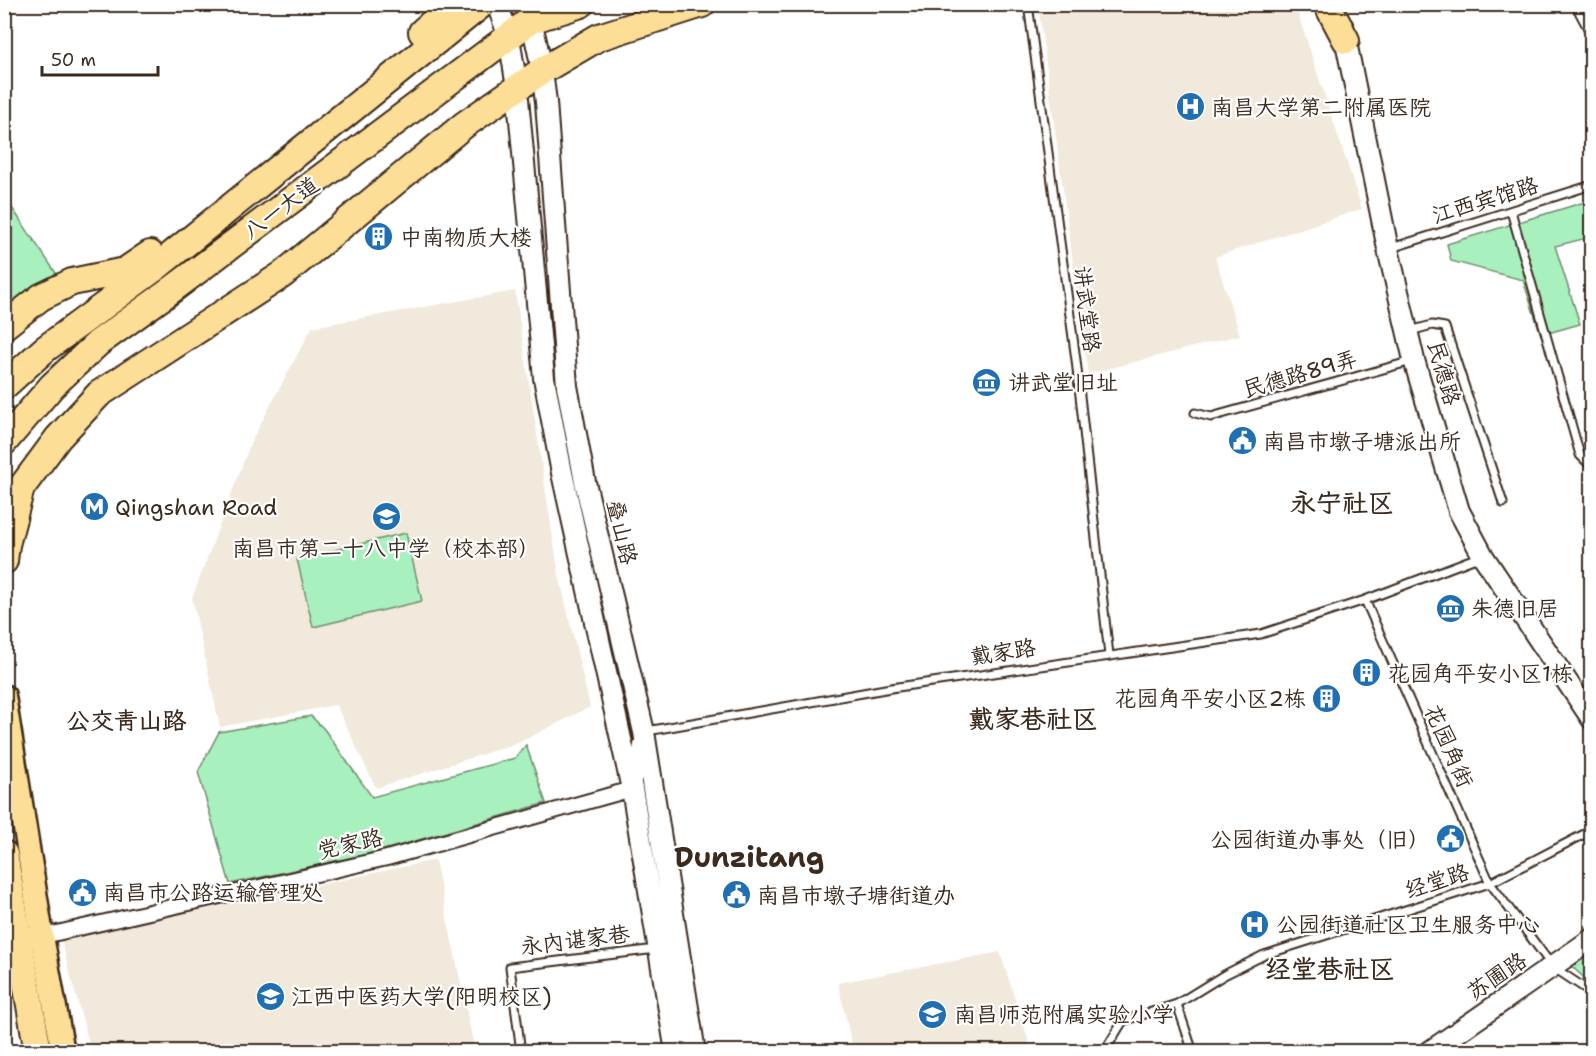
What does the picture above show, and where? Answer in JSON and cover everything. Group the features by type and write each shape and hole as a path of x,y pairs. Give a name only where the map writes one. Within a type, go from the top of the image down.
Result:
{"highway":[{"path":"4,327 41,297 72,282 125,271 173,239 272,166 453,4"},
{"name":"八一大道","path":"4,386 45,349 159,265 482,4"},
{"name":"八一大道","path":"4,442 52,386 98,343 509,37 528,12 581,4"},
{"path":"4,561 6,544 21,488 58,438 99,394 282,275 465,125 543,70 599,38 702,4"},
{"path":"1327,4 1346,40"},
{"path":"4,854 30,939 38,1052"}],"main road":[{"name":"叠山路","path":"497,4 509,37 517,88 544,378 562,473 632,789 676,1052"},
{"name":"民德路","path":"1339,4 1407,332 1460,510 1484,556 1592,719"},
{"name":"叠山路","path":"528,12 543,70 567,386 585,482 644,732 695,1052"},
{"path":"4,696 30,939 63,1052"},
{"name":"苏圃路","path":"1429,1052 1592,939"}],"street":[{"path":"632,789 644,732"},
{"name":"党家路","path":"30,939 387,858 632,789"}],"lane":[{"name":"讲武堂路","path":"1028,4 1076,360 1109,655"},
{"path":"1575,4 1592,36"},
{"name":"江西宾馆路","path":"1388,249 1592,185"},
{"path":"1511,211 1580,455 1592,467"},
{"path":"1407,332 1432,325 1445,327 1503,503"},
{"name":"民德路89弄","path":"1195,413 1211,417 1414,360"},
{"path":"1365,600 1484,556"},
{"name":"戴家路","path":"644,732 891,688 1261,634 1365,600"},
{"name":"花园角街","path":"1365,600 1490,883 1553,967 1592,993"},
{"name":"经堂路","path":"1104,1052 1123,1021 1177,1004 1224,975 1264,955 1490,883 1592,830"},
{"name":"永内谌家巷","path":"521,1052 510,967 659,948"},
{"path":"1177,1004 1193,1052"}],"shaded area":[{"name":"南昌大学第二附属医院","path":"1038,5 1295,5 1362,209 1215,257 1240,335 1088,374"},
{"name":"南昌市第二十八中学（校本部）","path":"515,291 558,571 590,707 518,743 376,788 336,705 220,727 192,598 251,442 312,327"},
{"name":"江西中医药大学(阳明校区)","path":"435,860 475,1051 91,1051 61,940"},
{"name":"南昌师范附属实验小学","path":"1000,952 1032,1051 825,1052 852,1045 838,983"}],"green space":[{"path":"4,196 56,273 5,308 4,308"},
{"path":"1591,200 1591,237 1555,246 1580,324 1541,335 1523,280 1451,261 1447,244"},
{"path":"406,533 422,601 313,627 297,559"},
{"path":"311,716 324,729 372,797 515,758 526,745 546,803 377,852 230,884 198,772 219,732"},
{"path":"1591,945 1591,984 1568,963"}],"place":[{"name":"南昌大学第二附属医院","path":"1190,107"},
{"name":"中南物质大楼","path":"379,237"},
{"name":"讲武堂旧址","path":"987,382"},
{"name":"南昌市墩子塘派出所","path":"1242,441"},
{"name":"Qingshan Road","path":"94,507"},
{"name":"南昌市第二十八中学（校本部）","path":"386,516"},
{"name":"朱德旧居","path":"1450,608"},
{"name":"花园角平安小区1栋","path":"1367,673"},
{"name":"花园角平安小区2栋","path":"1327,698"},
{"name":"公园街道办事处（旧）","path":"1451,839"},
{"name":"南昌市公路运输管理处","path":"82,892"},
{"name":"南昌市墩子塘街道办","path":"736,895"},
{"name":"公园街道社区卫生服务中心","path":"1255,924"},
{"name":"江西中医药大学(阳明校区)","path":"270,996"},
{"name":"南昌师范附属实验小学","path":"933,1014"}],"district":[{"name":"永宁社区","path":"1342,502"},
{"name":"戴家巷社区","path":"1033,718"},
{"name":"公交青山路","path":"126,721"},
{"name":"Dunzitang","path":"749,857"},
{"name":"经堂巷社区","path":"1330,968"}]}
